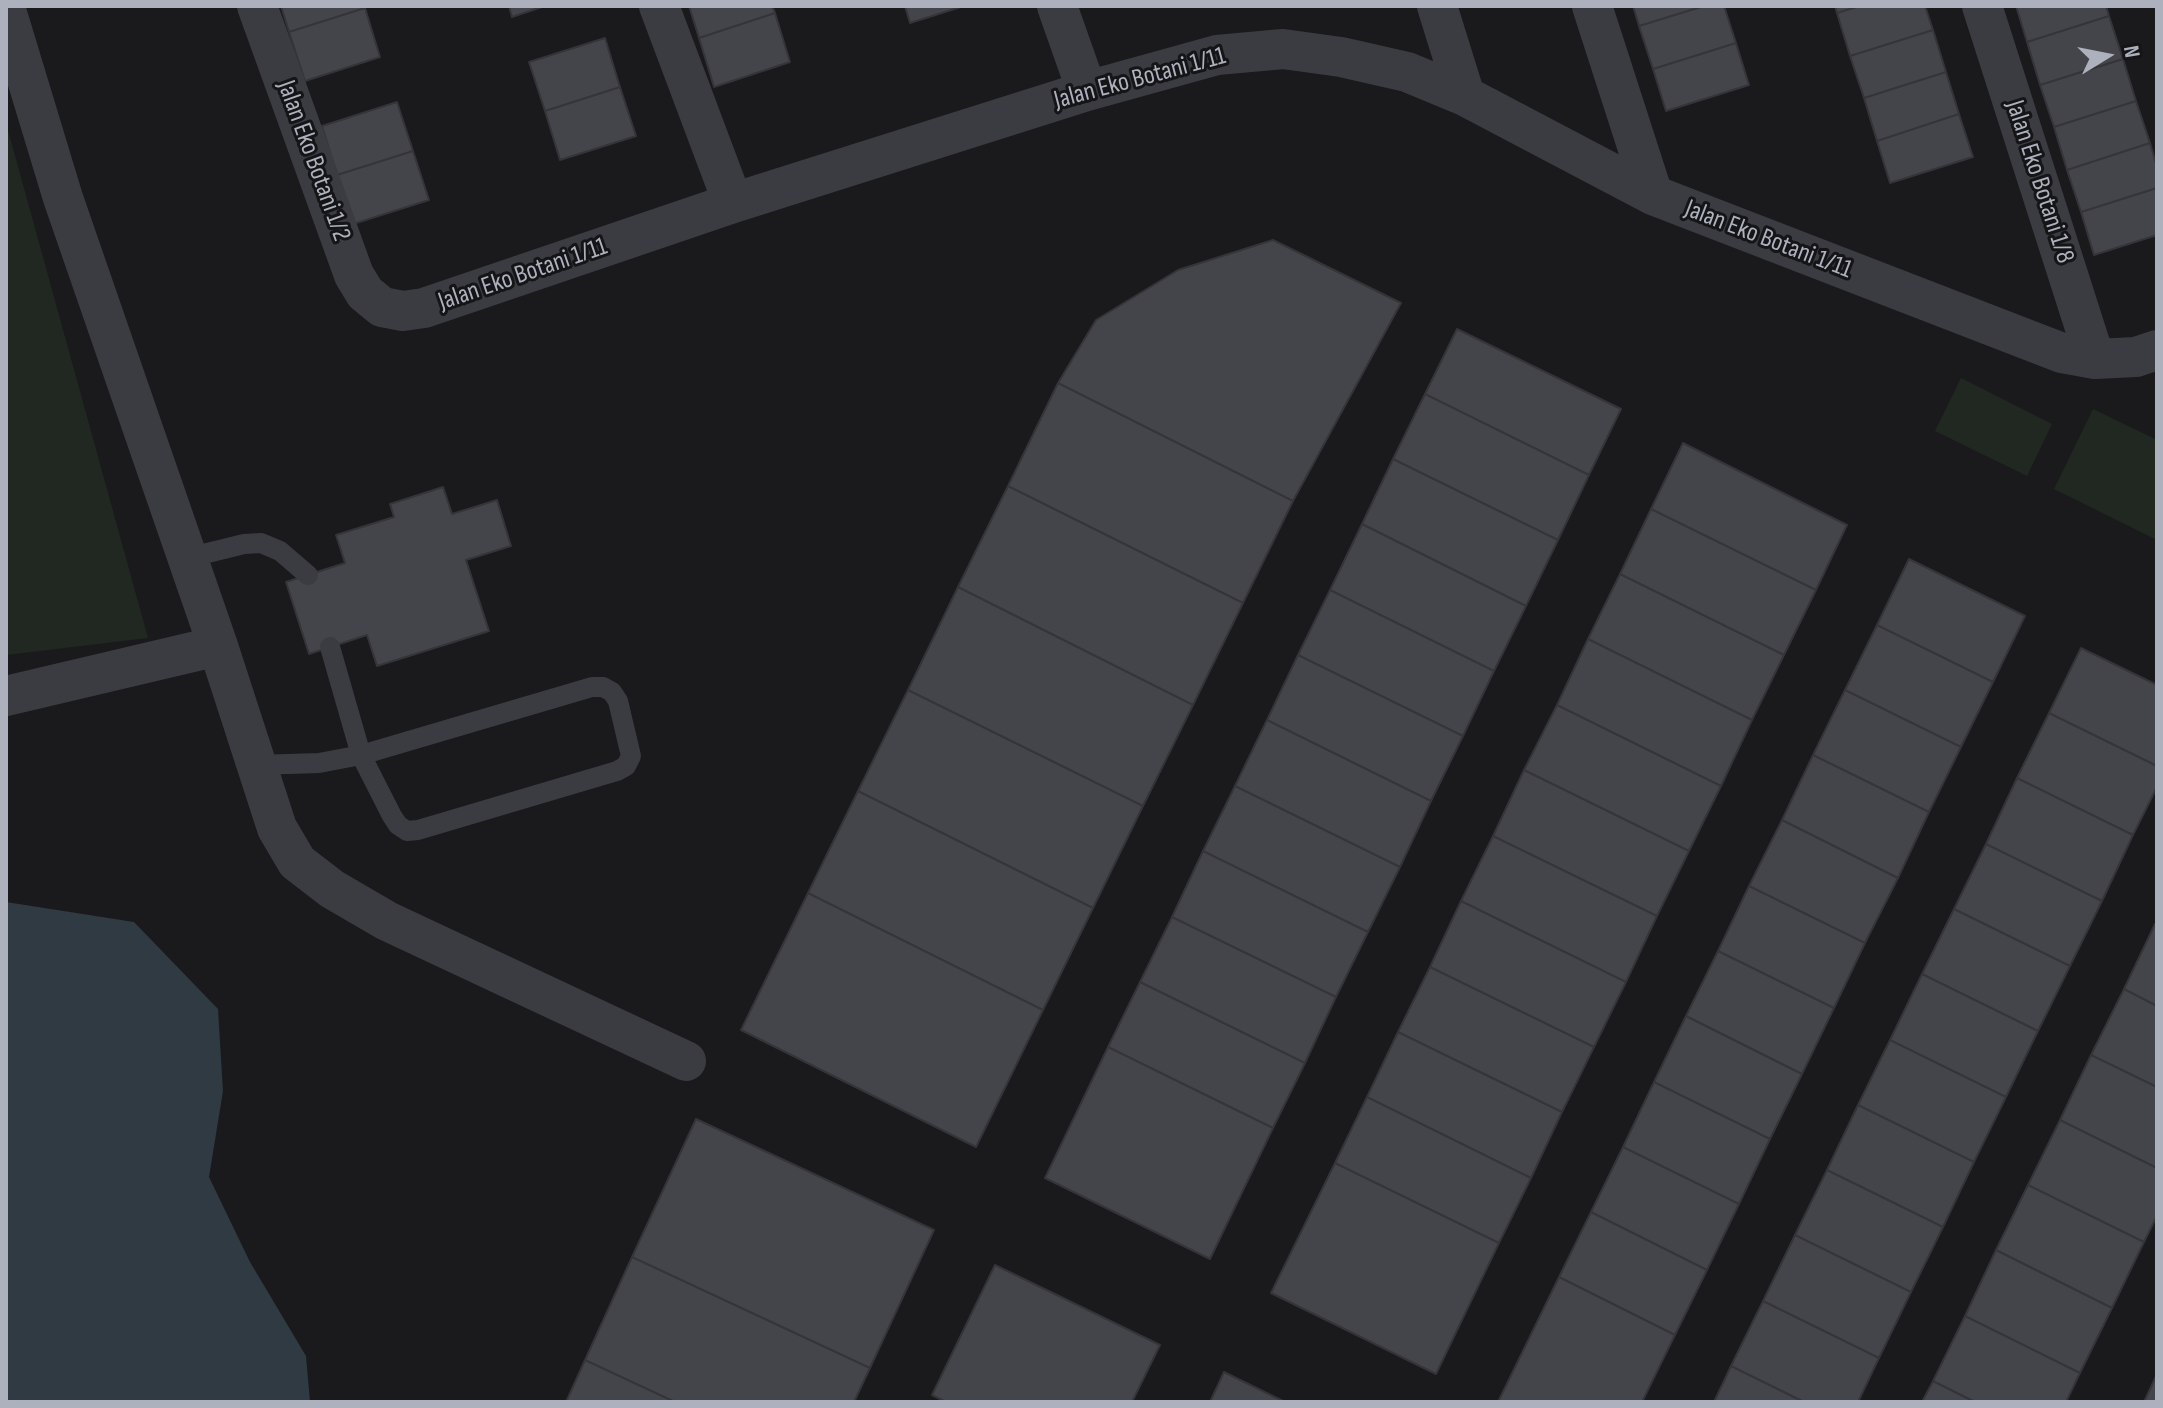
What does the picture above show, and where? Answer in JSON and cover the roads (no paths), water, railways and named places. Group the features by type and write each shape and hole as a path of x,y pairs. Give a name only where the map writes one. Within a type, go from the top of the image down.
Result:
{"street":[{"name":"Jalan Eko Botani 1/2","path":"257,6 354,275 365,293 382,307"},
{"path":"659,6 733,203"},
{"path":"1057,6 1087,91"},
{"path":"1437,6 1465,96"},
{"path":"1592,6 1653,195"},
{"name":"Jalan Eko Botani 1/8","path":"1982,6 2095,359"},
{"path":"6,10 63,198 218,646 277,828 297,862 332,889 387,921 686,1061"},
{"name":"Jalan Eko Botani 1/11","path":"382,307 403,311 424,308 733,203 1087,91 1217,55 1283,49 1341,57 1407,72 1465,96 1653,195 2062,353 2095,359 2136,357 2157,350"},
{"path":"6,696 218,646"}],"lane":[{"path":"187,558 261,543 280,551 308,575"},
{"path":"257,765 319,763 361,755 592,687 603,687 612,692 618,701 631,756 626,766 617,771 407,831 392,816 361,755 330,647"}]}
